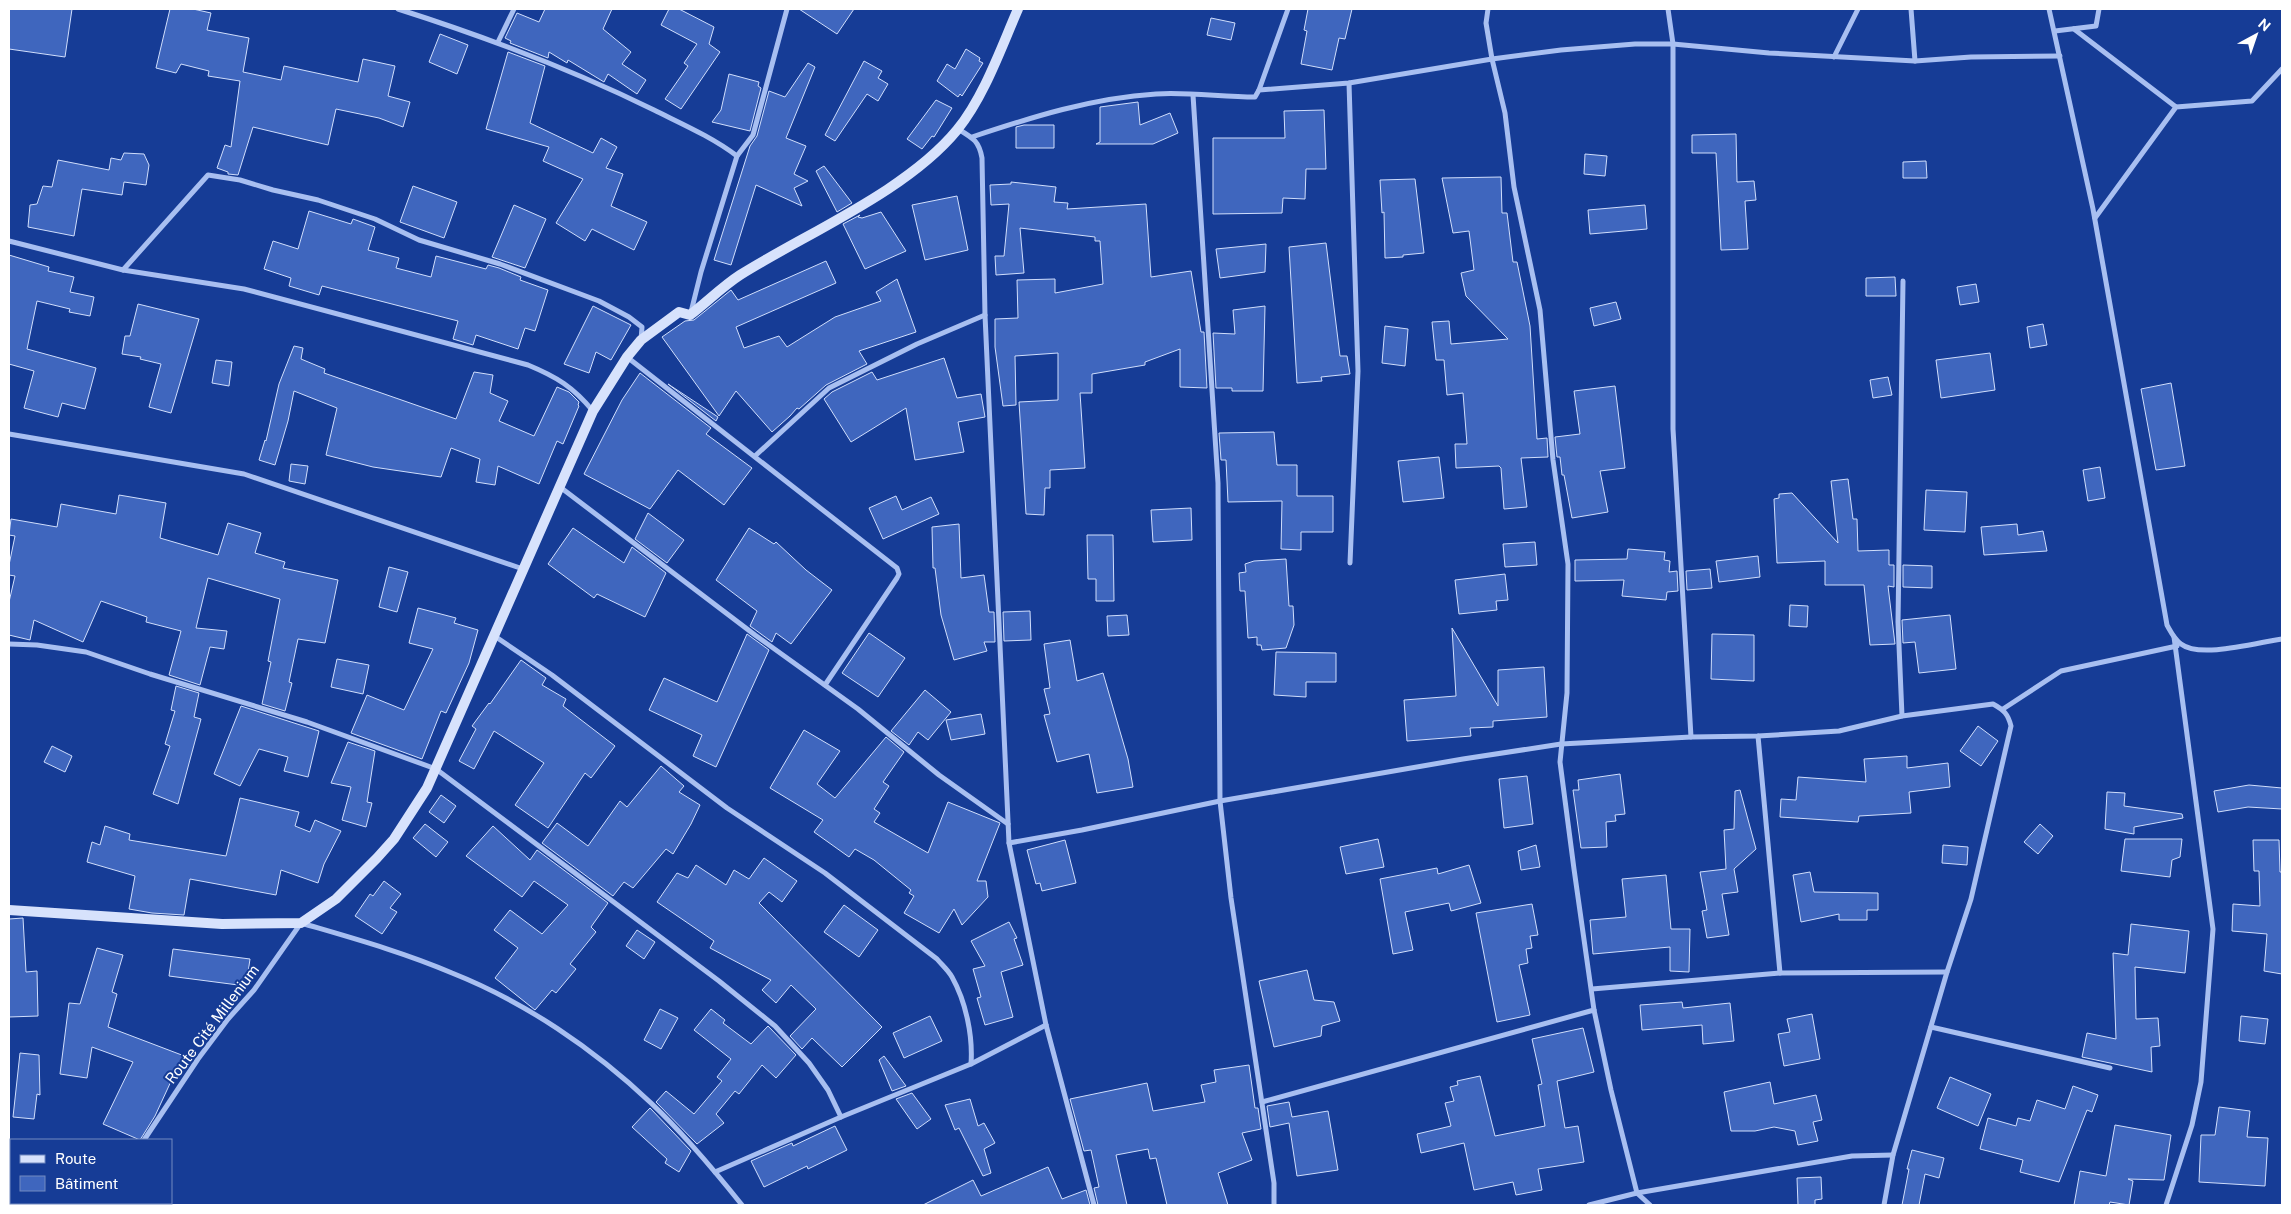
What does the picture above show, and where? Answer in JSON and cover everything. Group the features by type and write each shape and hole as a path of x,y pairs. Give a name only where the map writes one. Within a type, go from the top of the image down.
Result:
{"street":[{"path":"398,9 498,42 637,102 699,133 737,156"},
{"path":"498,42 514,9"},
{"path":"690,315 701,272 737,156 753,135 787,9"},
{"path":"690,315 738,276 887,188 928,159 958,129 988,76 1018,9"},
{"path":"972,137 1069,107 1158,94 1255,97 1288,9"},
{"path":"1488,9 1486,23 1492,59 1505,113 1514,187 1540,310 1553,460 1568,564 1567,693 1561,744 1563,782 1594,1010 1611,1090 1637,1192 1650,1205"},
{"path":"1668,9 1673,44 1672,429 1691,737"},
{"path":"1834,57 1858,9"},
{"path":"1911,9 1915,61"},
{"path":"2050,9 2095,218 2167,625 2174,637 2182,645 2201,651 2282,639"},
{"path":"2055,31 2096,26 2099,9"},
{"path":"2074,29 2176,107 2252,101 2282,69"},
{"path":"1259,90 1349,83 1492,59 1603,46 1673,44 1834,57 1915,61 1971,57 2060,56"},
{"path":"1349,83 1358,371 1350,563"},
{"path":"1192,95 1218,483 1220,801 1231,898 1274,1183 1274,1205"},
{"path":"2095,218 2176,107"},
{"path":"958,129 972,137 980,146 982,158 985,316 1010,843 1046,1026 1094,1205"},
{"path":"123,270 208,176 240,180 318,200 375,219 419,240 500,264 599,301 629,317 642,327 641,340"},
{"path":"9,242 123,270 244,289 528,365 551,374 569,385 592,411"},
{"path":"1902,716 1898,622 1903,281"},
{"path":"301,923 336,899 383,852 411,815 436,769 592,411 627,357 641,340 679,312 690,315"},
{"path":"755,456 828,388 909,348 985,316"},
{"path":"627,357 755,456 898,571 897,578 825,685"},
{"path":"9,434 244,474 523,569"},
{"path":"560,487 858,709 939,775 1008,824"},
{"path":"493,635 552,675 727,808 825,873 937,959 951,975 962,1002 969,1034 971,1064"},
{"path":"2166,1205 2192,1126 2201,1082 2213,929 2174,637"},
{"path":"9,644 37,645 86,652 150,674 307,722 436,769 711,975 775,1026 809,1063 828,1090 841,1117"},
{"path":"2003,709 2061,671 2182,645"},
{"path":"1010,843 1220,801 1561,744 1839,731 1902,716 1993,704 2003,709 2008,715 2011,726 1971,899 1947,972 1893,1155 1884,1205"},
{"path":"1758,736 1780,973"},
{"path":"9,910 222,924 301,923 408,956 454,973 499,994 548,1022 594,1056 651,1103 715,1172 742,1205"},
{"name":"Route Cité Millenium","path":"145,1139 198,1058 228,1019 254,990 301,923"},
{"path":"1592,989 1780,973 1947,972"},
{"path":"1262,1102 1594,1010"},
{"path":"715,1172 841,1117 971,1064 1046,1026"},
{"path":"1931,1027 2110,1068"},
{"path":"1589,1205 1637,1192 1852,1156 1893,1155"}],"building":[{"path":"9,9 72,9 65,57 9,49"},
{"path":"170,9 193,9 211,13 207,30 249,38 243,72 281,80 284,66 358,82 363,59 395,66 388,96 410,102 403,127 379,118 336,109 328,145 253,127 238,175 228,174 228,172 217,168 225,145 231,147 240,81 208,76 209,71 181,64 176,73 156,68"},
{"path":"545,9 612,9 603,29 631,52 622,64 646,80 637,94 608,74 604,82 568,60 567,63 549,52 548,58 510,43 511,41 505,38 517,13 539,22"},
{"path":"669,9 679,9 714,27 709,44 720,52 681,109 665,99 688,66 684,63 697,44 661,25"},
{"path":"799,9 854,9 837,34"},
{"path":"1308,9 1352,9 1345,39 1339,38 1332,70 1301,64 1307,31 1304,30"},
{"path":"1211,18 1235,23 1231,40 1207,35"},
{"path":"440,34 468,45 457,74 429,62"},
{"path":"966,49 980,58 979,61 983,63 962,96 960,94 958,97 937,81 947,64 955,69"},
{"path":"508,52 545,66 530,123 593,153 601,138 617,147 606,168 623,174 611,206 647,222 634,250 592,229 585,241 556,223 583,179 543,161 549,147 486,129"},
{"path":"864,61 882,71 878,78 888,84 878,101 867,94 835,141 825,135"},
{"path":"808,63 815,67 786,138 806,146 794,174 808,181 794,188 802,206 756,185 731,265 714,260 750,146 757,136 769,91 785,97"},
{"path":"729,74 759,82 758,86 761,88 750,131 712,122 721,110"},
{"path":"936,100 952,108 934,137 932,136 922,149 907,139"},
{"path":"1138,102 1140,125 1170,113 1178,133 1153,144 1096,144 1100,142 1100,107"},
{"path":"1324,110 1326,169 1306,169 1305,199 1283,198 1282,213 1213,214 1213,138 1285,138 1284,111"},
{"path":"1024,125 1054,125 1054,148 1016,148 1016,127"},
{"path":"1736,134 1737,182 1754,181 1756,200 1745,201 1748,249 1721,250 1716,153 1692,153 1692,135"},
{"path":"124,153 144,154 149,165 146,185 124,182 122,195 82,189 74,236 28,227 30,205 37,204 43,186 52,187 58,160 109,170 111,158 121,160"},
{"path":"1585,154 1607,156 1605,176 1584,174"},
{"path":"1926,161 1927,178 1903,178 1903,162"},
{"path":"824,166 852,203 837,212 816,171"},
{"path":"1501,177 1502,213 1507,213 1513,262 1517,262 1530,326 1537,439 1547,438 1548,457 1521,458 1527,507 1504,509 1501,468 1499,466 1456,468 1455,444 1467,444 1463,393 1447,395 1444,360 1436,360 1432,322 1449,321 1451,344 1508,339 1466,296 1461,273 1474,270 1469,231 1453,233 1442,178"},
{"path":"1415,179 1424,253 1385,258 1384,212 1382,213 1380,180"},
{"path":"1011,182 1056,187 1054,202 1068,203 1067,209 1146,204 1151,277 1191,271 1201,332 1204,332 1207,388 1180,387 1180,349 1145,362 1145,365 1092,374 1092,393 1080,393 1085,468 1050,470 1050,488 1045,488 1044,515 1026,514 1019,402 1058,400 1058,353 1015,356 1016,405 1003,406 995,347 995,319 1018,318 1017,280 1055,279 1055,293 1103,284 1100,241 1095,241 1095,237 1020,228 1024,273 996,275 995,256 1004,256 1009,204 991,205 990,185 1011,184"},
{"path":"413,186 457,202 444,238 400,222"},
{"path":"957,196 968,250 925,260 912,205"},
{"path":"514,205 546,219 525,268 492,257"},
{"path":"1645,205 1647,229 1590,234 1588,210"},
{"path":"309,211 351,224 353,219 375,227 368,250 399,258 396,268 431,277 436,256 486,269 488,265 499,268 521,277 520,280 548,290 535,331 525,328 518,349 476,335 473,345 453,339 458,321 322,286 319,295 289,286 291,278 264,269 273,241 298,249"},
{"path":"881,212 906,251 865,269 843,224 860,215 858,217 862,218"},
{"path":"1326,243 1340,356 1347,356 1350,374 1321,377 1322,381 1297,383 1289,247"},
{"path":"1266,244 1265,272 1220,278 1216,249"},
{"path":"9,255 49,267 48,271 74,277 70,292 94,297 90,316 69,312 70,309 37,301 27,349 96,368 85,409 62,403 58,417 24,408 34,371 9,364"},
{"path":"826,261 836,283 736,327 744,348 779,336 787,347 835,317 881,301 876,292 897,279 916,332 859,351 867,364 826,385 799,409 797,408 772,432 736,391 719,416 662,337 685,321 694,320 731,290 738,300"},
{"path":"1895,277 1896,296 1866,296 1866,278"},
{"path":"1976,284 1979,302 1960,305 1957,287"},
{"path":"1616,302 1621,319 1594,326 1590,308"},
{"path":"138,304 199,319 171,413 149,407 161,364 140,359 141,357 122,354 125,336 130,336"},
{"path":"593,306 631,325 611,360 596,352 589,373 564,364"},
{"path":"1265,306 1263,391 1232,391 1232,388 1216,388 1213,333 1235,334 1233,310"},
{"path":"2043,324 2047,345 2030,348 2027,327"},
{"path":"1385,326 1408,329 1405,366 1382,363"},
{"path":"294,346 303,348 301,359 325,369 324,373 456,419 474,372 493,375 490,393 508,401 499,421 534,436 557,387 569,392 579,402 579,406 563,444 557,441 539,484 498,466 495,485 476,482 480,459 451,448 441,477 373,467 326,455 337,408 294,391 288,421 275,465 259,460 266,441 279,384"},
{"path":"1990,353 1995,390 1941,398 1936,360"},
{"path":"944,358 957,398 981,394 985,417 958,422 964,452 915,460 906,408 851,442 824,399 832,392 872,372 877,380"},
{"path":"216,360 232,362 229,386 212,383"},
{"path":"640,373 711,428 706,434 752,468 724,505 678,470 650,509 584,474 622,400"},
{"path":"1888,377 1892,395 1873,398 1870,380"},
{"path":"2171,383 2185,466 2156,470 2141,389"},
{"path":"668,384 718,417 716,421"},
{"path":"1615,386 1625,468 1600,471 1608,512 1572,518 1564,475 1562,475 1560,457 1557,457 1555,437 1580,434 1574,391"},
{"path":"1274,432 1277,465 1297,465 1297,496 1333,496 1333,532 1301,532 1301,550 1281,549 1282,501 1228,502 1226,460 1221,460 1219,433"},
{"path":"1439,457 1444,498 1403,502 1398,461"},
{"path":"291,464 308,466 305,484 289,481"},
{"path":"2100,467 2105,498 2088,501 2083,470"},
{"path":"1848,479 1853,519 1857,519 1858,551 1889,550 1889,565 1894,565 1894,587 1888,586 1895,644 1870,645 1864,585 1825,585 1825,561 1777,563 1774,499 1779,498 1779,494 1792,493 1838,543 1831,481"},
{"path":"1926,490 1967,492 1965,532 1924,530"},
{"path":"119,495 166,503 160,538 218,555 228,523 261,533 255,553 285,562 283,568 338,580 325,643 298,639 289,682 292,683 285,711 262,704 271,662 268,661 280,599 208,578 196,628 227,631 224,649 210,647 200,685 169,675 181,631 146,622 147,617 101,601 83,642 34,620 30,640 9,635 9,602 15,576 9,575 9,565 15,536 9,535 11,519 57,527 61,504 116,514"},
{"path":"896,496 902,510 931,497 939,514 883,539 869,508"},
{"path":"1191,508 1192,540 1153,542 1151,510"},
{"path":"648,513 684,540 667,563 635,539"},
{"path":"959,524 961,578 984,575 989,612 994,612 995,642 984,642 987,651 954,660 941,615 935,568 933,568 932,527"},
{"path":"2017,524 2018,535 2043,531 2047,551 1984,555 1981,527"},
{"path":"573,528 624,563 632,547 666,573 645,617 597,594 594,598 548,564"},
{"path":"749,528 774,544 776,542 806,570 832,590 791,644 776,633 772,642 750,626 757,611 716,580"},
{"path":"1087,535 1113,535 1114,601 1096,601 1096,579 1088,579"},
{"path":"1535,542 1537,565 1505,567 1503,544"},
{"path":"1628,549 1665,552 1664,560 1670,561 1669,572 1677,571 1678,591 1667,592 1666,600 1622,596 1624,580 1575,581 1575,560 1627,559"},
{"path":"1758,556 1760,577 1719,582 1716,561"},
{"path":"1286,559 1289,606 1293,606 1294,625 1286,648 1262,650 1261,645 1257,645 1257,637 1248,638 1245,591 1240,591 1239,573 1246,572 1245,564 1254,561"},
{"path":"1903,565 1932,566 1932,588 1903,587"},
{"path":"389,567 408,572 397,612 379,607"},
{"path":"1710,569 1712,588 1687,590 1686,571"},
{"path":"1505,574 1508,600 1496,601 1497,610 1459,614 1455,580"},
{"path":"1790,605 1808,606 1807,627 1789,626"},
{"path":"418,608 456,618 454,623 478,630 469,663 446,713 441,711 422,759 351,733 367,695 404,710 433,649 409,643"},
{"path":"1030,611 1031,640 1004,641 1003,612"},
{"path":"1127,615 1129,635 1108,636 1107,616"},
{"path":"1950,615 1956,669 1919,673 1915,642 1903,643 1902,620"},
{"path":"1452,628 1498,706 1498,670 1544,667 1547,717 1493,721 1493,727 1470,728 1471,736 1407,741 1404,700 1456,696"},
{"path":"869,633 905,658 878,697 842,673"},
{"path":"747,634 769,650 716,767 693,756 702,735 649,710 664,678 717,702"},
{"path":"1712,634 1754,635 1754,681 1711,679"},
{"path":"1070,640 1077,681 1103,673 1128,759 1133,787 1097,793 1089,754 1057,762 1044,715 1050,714 1044,689 1050,688 1044,644"},
{"path":"1276,652 1336,653 1336,682 1306,682 1306,697 1274,695"},
{"path":"337,659 369,665 363,694 331,687"},
{"path":"521,660 546,678 542,685 566,699 563,706 615,746 591,778 585,773 548,828 515,805 544,763 494,731 474,769 459,761 476,729 472,726"},
{"path":"176,686 199,693 194,717 201,719 178,804 153,794 170,746 165,744 175,711 171,710"},
{"path":"925,690 951,712 928,740 918,732 909,745 891,731"},
{"path":"241,706 319,731 308,777 284,771 288,757 259,749 240,786 214,774"},
{"path":"981,714 985,734 951,740 946,720"},
{"path":"1978,726 1998,741 1981,766 1960,751"},
{"path":"804,730 840,751 817,784 835,798 886,737 904,752 883,782 889,786 874,809 880,813 874,822 928,853 948,802 1000,823 977,881 986,881 988,897 962,925 954,909 939,933 904,913 914,896 909,893 911,890 874,860 855,849 849,857 814,832 823,820 770,788"},
{"path":"348,742 375,751 367,802 372,803 366,827 342,820 351,787 331,783"},
{"path":"52,746 72,756 65,772 44,762"},
{"path":"1907,756 1907,768 1948,763 1950,787 1909,792 1911,813 1859,816 1858,822 1780,817 1781,799 1796,800 1798,777 1866,782 1864,759"},
{"path":"661,766 684,786 679,792 700,805 673,854 666,849 633,888 624,882 613,896 542,843 557,823 588,846 620,801 627,807"},
{"path":"1620,774 1625,814 1615,815 1616,821 1606,822 1607,847 1581,848 1573,790 1579,790 1578,780"},
{"path":"1527,776 1533,824 1504,828 1499,779"},
{"path":"2249,785 2282,788 2282,809 2248,807 2218,812 2214,791"},
{"path":"1740,790 1756,849 1734,869 1738,892 1722,894 1729,935 1707,938 1702,911 1707,910 1700,872 1726,869 1724,830 1734,829 1735,791"},
{"path":"2107,792 2125,793 2124,806 2182,814 2183,818 2134,827 2134,834 2105,829"},
{"path":"441,795 456,806 444,823 429,812"},
{"path":"240,798 299,812 295,826 310,832 315,820 341,831 324,864 318,883 281,870 276,895 190,879 184,915 152,913 129,909 135,876 87,862 92,842 100,845 105,826 130,834 129,840 226,856"},
{"path":"425,824 448,842 436,857 413,838"},
{"path":"2040,824 2053,836 2038,854 2024,842"},
{"path":"493,826 530,860 537,850 608,903 591,927 596,932 570,964 576,969 556,993 552,990 535,1010 495,978 518,948 494,930 510,910 542,934 568,905 534,881 522,897 466,856"},
{"path":"1378,839 1384,867 1346,874 1340,847"},
{"path":"2125,839 2182,839 2180,857 2172,860 2170,877 2121,871"},
{"path":"1065,840 1076,883 1042,891 1040,883 1036,884 1027,850"},
{"path":"2253,840 2279,840 2280,872 2282,872 2282,974 2264,971 2267,934 2232,931 2233,904 2260,906 2259,871 2254,871"},
{"path":"1536,845 1540,867 1521,870 1518,851"},
{"path":"1943,845 1968,847 1967,865 1942,863"},
{"path":"764,858 797,881 782,902 769,892 759,903 882,1027 842,1067 812,1038 802,1049 790,1036 816,1009 791,985 776,1003 762,990 771,980 710,948 714,941 657,902 677,873 688,878 696,865 726,885 734,870 749,879"},
{"path":"1469,865 1481,903 1451,911 1449,903 1405,912 1413,950 1393,954 1380,879 1437,868 1438,874"},
{"path":"1810,872 1814,892 1878,893 1878,910 1867,910 1867,920 1839,920 1839,914 1801,922 1793,875"},
{"path":"1666,875 1671,929 1690,929 1689,972 1670,971 1670,947 1593,954 1590,920 1626,917 1622,879"},
{"path":"384,881 401,894 390,908 397,912 382,934 355,916 370,894 373,896"},
{"path":"1532,904 1538,935 1530,936 1532,948 1526,949 1528,963 1519,965 1530,1015 1497,1022 1476,913"},
{"path":"844,905 878,930 859,957 824,932"},
{"path":"23,918 26,972 37,971 38,1016 9,1017 9,919"},
{"path":"1009,922 1017,938 1014,939 1023,965 1001,972 1013,1017 985,1025 977,998 981,997 973,969 985,966 971,941"},
{"path":"2131,924 2189,931 2185,973 2135,967 2136,1019 2158,1018 2160,1046 2151,1047 2152,1072 2082,1057 2087,1033 2116,1039 2113,953 2128,955"},
{"path":"637,930 655,942 644,959 626,946"},
{"path":"97,948 123,955 112,992 117,994 108,1027 187,1057 179,1079 173,1077 155,1116 141,1139 103,1124 133,1062 92,1047 87,1078 60,1074 69,1003 80,1004"},
{"path":"173,949 250,959 246,986 169,976"},
{"path":"1307,970 1314,1000 1334,1002 1340,1021 1322,1026 1321,1036 1274,1047 1259,981"},
{"path":"1682,1002 1683,1008 1730,1003 1734,1041 1703,1044 1702,1025 1642,1030 1640,1005"},
{"path":"660,1009 678,1018 661,1049 644,1040"},
{"path":"711,1009 725,1020 723,1023 751,1044 768,1026 796,1055 776,1078 762,1065 739,1094 735,1091 716,1114 724,1123 697,1144 656,1102 666,1091 694,1114 722,1081 717,1077 731,1059 694,1030"},
{"path":"1812,1014 1820,1059 1784,1066 1778,1034 1790,1032 1787,1019"},
{"path":"930,1016 942,1041 904,1058 893,1033"},
{"path":"2241,1016 2268,1019 2265,1044 2239,1041"},
{"path":"1583,1028 1594,1072 1557,1081 1565,1128 1578,1126 1584,1162 1538,1169 1542,1190 1516,1195 1513,1182 1474,1190 1464,1143 1421,1153 1417,1134 1451,1126 1445,1103 1454,1101 1450,1087 1458,1085 1457,1081 1480,1076 1495,1136 1545,1126 1538,1085 1542,1084 1532,1039"},
{"path":"20,1053 39,1055 40,1095 37,1094 34,1119 13,1117"},
{"path":"884,1056 906,1086 892,1091 879,1060"},
{"path":"1249,1065 1255,1108 1258,1108 1261,1129 1242,1133 1252,1160 1218,1173 1228,1205 1167,1205 1156,1158 1150,1159 1148,1149 1116,1155 1127,1205 1098,1205 1094,1188 1099,1187 1091,1150 1084,1151 1070,1099 1147,1083 1153,1111 1205,1102 1201,1085 1216,1082 1214,1070"},
{"path":"1950,1077 1991,1094 1978,1126 1937,1108"},
{"path":"1770,1082 1774,1104 1816,1095 1822,1120 1813,1122 1818,1141 1798,1145 1795,1131 1774,1127 1755,1131 1731,1131 1724,1092"},
{"path":"2073,1086 2098,1095 2092,1112 2087,1110 2059,1182 2020,1172 2023,1160 1980,1149 1988,1118 2016,1126 2018,1118 2030,1121 2037,1100 2065,1109"},
{"path":"912,1093 931,1119 917,1129 896,1099"},
{"path":"970,1099 978,1126 984,1123 995,1143 984,1149 991,1173 983,1176 959,1128 955,1130 945,1105"},
{"path":"1289,1102 1292,1117 1328,1111 1338,1170 1297,1176 1289,1123 1270,1127 1267,1106"},
{"path":"2219,1107 2250,1111 2247,1137 2268,1138 2265,1186 2199,1182 2201,1135 2215,1135"},
{"path":"650,1108 691,1151 679,1172 665,1163 667,1159 632,1127"},
{"path":"2115,1125 2171,1135 2164,1180 2128,1179 2133,1181 2129,1205 2110,1202 2109,1205 2074,1205 2080,1171 2106,1176"},
{"path":"835,1126 847,1150 808,1169 807,1166 764,1187 751,1161 792,1143 793,1146"},
{"path":"1912,1150 1944,1158 1939,1178 1925,1174 1919,1205 1902,1205 1909,1169 1907,1169"},
{"path":"1048,1167 1062,1199 1086,1190 1090,1205 923,1205 973,1180 981,1196"},
{"path":"1821,1177 1822,1199 1815,1200 1815,1205 1798,1205 1797,1178"}]}
